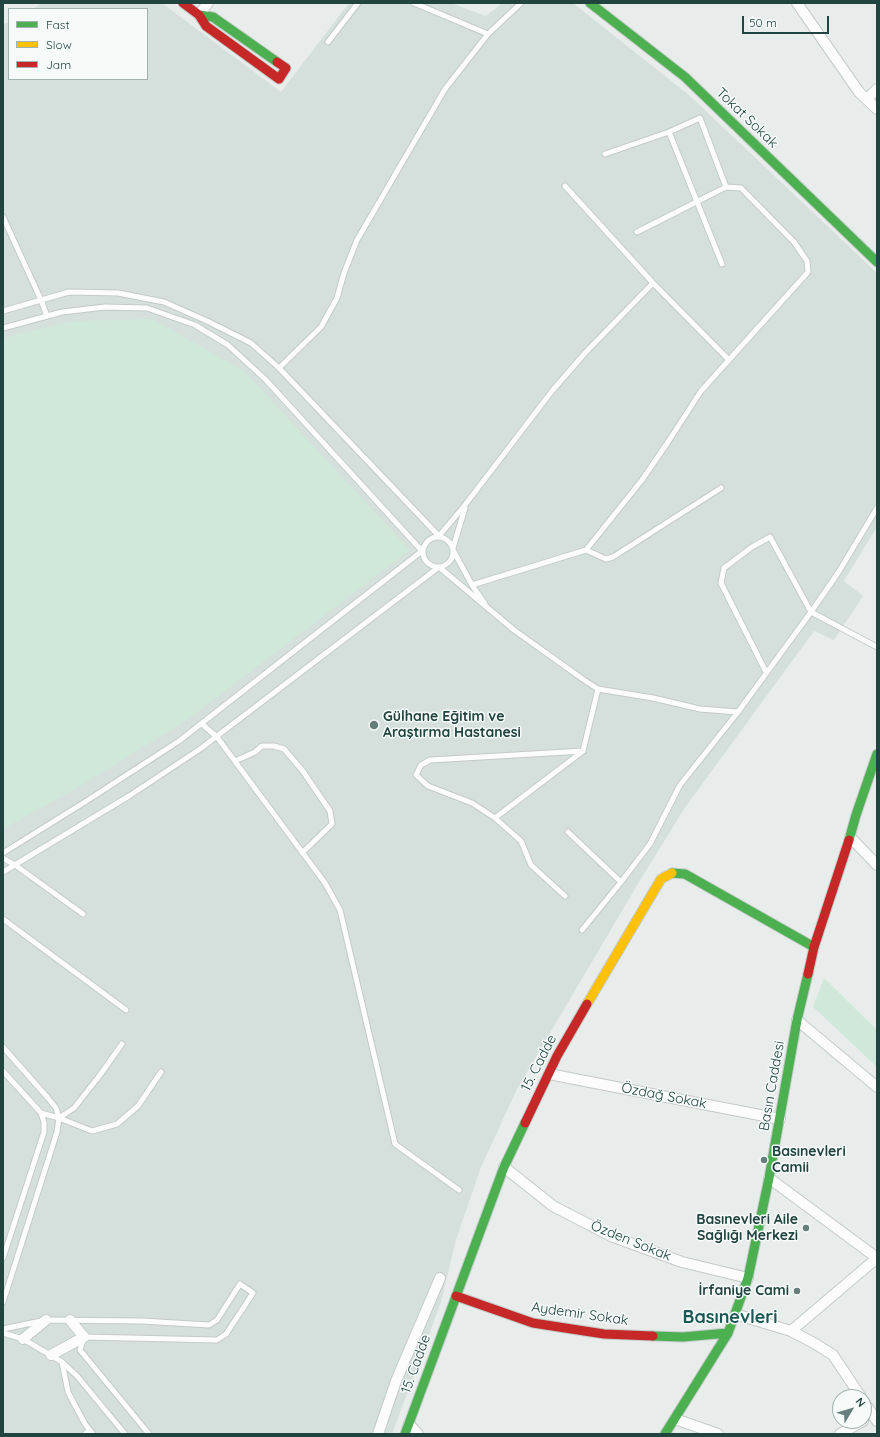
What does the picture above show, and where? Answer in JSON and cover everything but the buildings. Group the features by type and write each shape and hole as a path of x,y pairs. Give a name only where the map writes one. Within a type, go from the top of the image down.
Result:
{"street":[{"path":"183,3 199,15 206,26 279,79 286,68 212,17 199,15"},
{"path":"199,15 208,3"},
{"name":"Tokat Sokak","path":"590,3 685,77 877,262"},
{"path":"797,3 855,86 877,109"},
{"path":"867,99 877,89"},
{"name":"Basın Caddesi","path":"665,1434 728,1333 748,1278 769,1178 797,1020 814,947 877,754"},
{"path":"850,837 877,865"},
{"name":"15. Cadde","path":"407,1429 504,1167 557,1056 661,879 671,874 685,874 814,947"},
{"path":"797,1020 877,1087"},
{"name":"Özdağ Sokak","path":"549,1074 780,1119"},
{"name":"Özden Sokak","path":"504,1167 553,1206 611,1236 682,1262 748,1278"},
{"path":"769,1178 877,1258 791,1332"},
{"path":"378,1434 396,1382 440,1278"},
{"name":"Aydemir Sokak","path":"456,1296 533,1323 604,1334 683,1337 728,1333"},
{"path":"735,1314 791,1332 814,1343 833,1355 856,1389"},
{"path":"23,1339 46,1320"},
{"path":"51,1355 84,1337 70,1320"},
{"path":"675,1419 718,1434"},
{"path":"407,1429 418,1434"},
{"path":"840,1434 850,1429"}],"lane":[{"path":"328,42 358,3"},
{"path":"414,3 488,34"},
{"path":"279,368 320,327 338,298 344,273 357,240 445,89 488,34 521,3"},
{"path":"605,154 669,132 700,118 726,187"},
{"path":"669,132 698,201 722,264"},
{"path":"565,186 653,283 729,360"},
{"path":"472,585 586,550 642,480 701,391 808,272 807,261 794,242 741,188 726,187 637,232"},
{"path":"3,217 47,316"},
{"path":"3,853 166,750 202,724 422,551 426,542 439,536 465,505 557,386 585,353 653,283"},
{"path":"3,311 70,292 118,293 164,302 251,343 279,368 439,536 448,540 472,585 489,609"},
{"path":"3,328 62,312 105,307 147,308 195,325 228,346 266,380 422,551 425,561 439,567 514,630 584,680 598,689 653,698 700,709 738,712"},
{"path":"586,550 606,559 613,557 721,488"},
{"path":"3,872 129,796 217,737 439,567 448,563 452,559 453,549 465,505"},
{"path":"582,930 650,844 680,785 738,712 766,672 812,612 838,573 877,508"},
{"path":"766,672 721,583 724,568 752,547 770,537 812,612 877,647"},
{"path":"495,818 583,750 598,689"},
{"path":"202,724 217,737 235,761 325,883 340,910 394,1144 459,1190"},
{"path":"235,761 255,752 262,746 274,746 284,749 302,770 330,811 332,824 302,853"},
{"path":"565,896 532,865 521,841 495,818 472,803 428,786 416,775 420,765 430,760 583,750"},
{"path":"568,832 621,882"},
{"path":"3,858 84,914"},
{"path":"3,919 126,1010"},
{"path":"59,1118 74,1108 122,1044"},
{"path":"3,1047 56,1108 59,1118 57,1132 3,1302"},
{"path":"3,1071 41,1113 44,1122 44,1132 3,1258"},
{"path":"41,1113 59,1118 92,1132 117,1124 138,1106 160,1072"},
{"path":"3,1328 46,1320 142,1321 209,1325 217,1320 240,1284 253,1292 226,1334 217,1340 84,1337 80,1350 149,1434"},
{"path":"3,1333 23,1339 62,1362 77,1376 125,1434"},
{"path":"62,1362 68,1392 85,1424 92,1432 85,1434"}],"shaded area":[{"name":"Gülhane Eğitim ve Araştırma Hastanesi","path":"42,3 162,3 281,92 349,3 451,3 486,16 502,3 573,3 689,95 877,273 877,527 844,581 863,596 834,640 814,631 684,809 639,882 517,1089 481,1167 456,1240 441,1302 392,1434 3,1434 3,24 8,22 8,80 148,80 148,8 34,8"}],"green space":[{"path":"152,319 244,371 410,550 187,720 77,788 3,829 3,338 74,321"},
{"path":"824,978 877,1030 877,1067 813,1007"}],"traffic: fast":[{"path":"590,3 685,77 877,262"},
{"path":"199,15 213,17 277,62"},
{"path":"849,840 877,754"},
{"path":"672,873 685,874 814,947"},
{"path":"665,1434 728,1333 748,1278 769,1178 797,1020 808,974"},
{"path":"405,1434 504,1167 525,1123"},
{"path":"653,1336 683,1337 728,1333"}],"traffic: slow":[{"path":"587,1004 661,879 672,873"}],"traffic: jam":[{"path":"183,3 199,15 206,26 279,79 286,68 277,62"},
{"path":"808,974 814,947 849,840"},
{"path":"525,1123 557,1056 587,1004"},
{"path":"456,1296 533,1323 604,1334 653,1336"}],"place":[{"name":"Gülhane Eğitim ve Araştırma Hastanesi","path":"374,725"},
{"name":"Basınevleri Camii","path":"764,1160"},
{"name":"Basınevleri Aile Sağlığı Merkezi","path":"806,1228"},
{"name":"İrfaniye Cami","path":"797,1291"}],"district":[{"name":"Basınevleri","path":"730,1318"}]}
